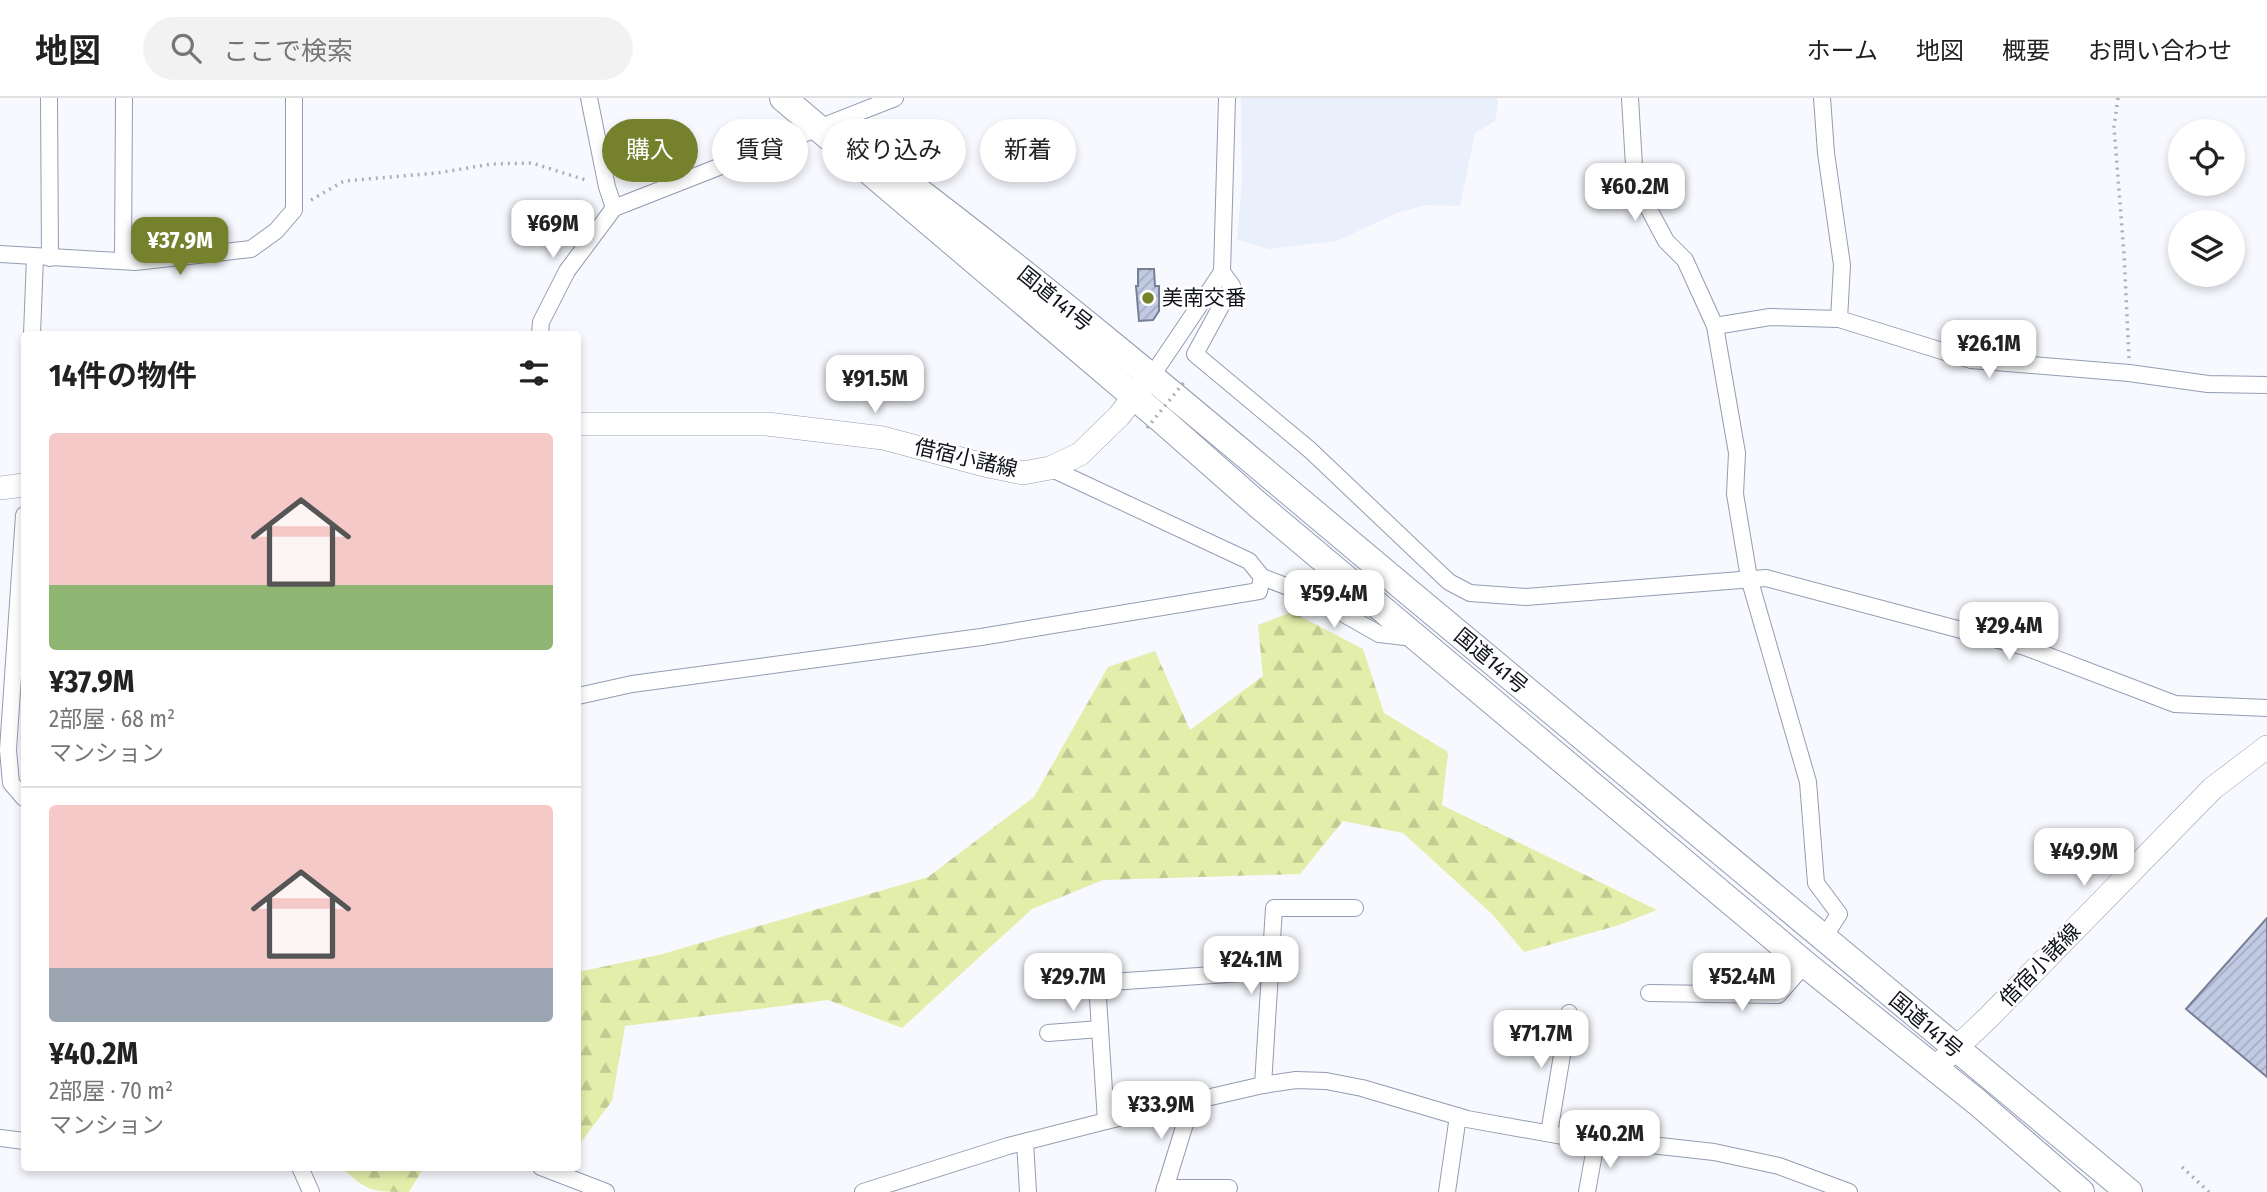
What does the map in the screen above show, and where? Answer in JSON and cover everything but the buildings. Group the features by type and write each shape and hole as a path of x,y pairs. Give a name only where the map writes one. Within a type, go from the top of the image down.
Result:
{"highway":[{"name":"国道141号","path":"783,98 822,132"},
{"name":"国道141号","path":"881,182 1417,639 1805,964 1977,1102 2081,1192"},
{"name":"国道141号","path":"906,182 990,245 1151,377 1955,1050 2129,1192"}],"main road":[{"name":"借宿小諸線","path":"581,424 767,424 883,438 1023,473 1050,468 1080,454 1119,416 1151,377"},
{"path":"0,488 21,485"},
{"name":"借宿小諸線","path":"1934,1069 2213,788 2267,747"}],"street":[{"path":"32,331 42,258 49,98"},
{"path":"123,261 124,98"},
{"path":"0,254 123,261 186,258 251,249 276,232 294,210 294,98"},
{"path":"589,98 607,187 614,208"},
{"path":"540,331 541,322 567,271 614,208 895,98"},
{"path":"1151,377 1222,272 1227,98"},
{"path":"1630,98 1635,183 1665,241 1685,260 1715,326 1737,453 1735,494 1749,578 1808,782 1816,883 1839,914 1823,939"},
{"path":"1822,98 1826,153 1842,265 1839,319"},
{"path":"1222,272 1232,286 1195,354 1310,450 1450,582 1470,593 1526,597 1766,578 2025,647 2175,704 2267,708"},
{"path":"1715,326 1770,317 1839,319 1971,360 2129,373 2208,384 2267,385"},
{"path":"1050,468 1250,561 1262,577 1312,596 1379,634 1417,639"},
{"path":"18,782 8,750 21,559"},
{"path":"581,695 632,684 981,637 1259,591 1262,577"},
{"path":"1264,1085 1274,908 1355,908"},
{"path":"1649,993 1778,995 1805,964"},
{"path":"1106,1121 1097,983 1271,971"},
{"path":"1549,1133 1569,1013"},
{"path":"1048,1033 1100,1029"},
{"path":"863,1192 1025,1142 1106,1121 1296,1080 1362,1088 1458,1116 1597,1142 1714,1152 1779,1166 1849,1192"},
{"path":"1192,1101 1164,1190 1228,1188"},
{"path":"1447,1192 1458,1116"},
{"path":"0,1138 21,1141"},
{"path":"1025,1142 1028,1192"},
{"path":"1587,1192 1597,1142"},
{"path":"302,1171 311,1192"},
{"path":"551,1171 599,1191"}],"path":[{"path":"2118,98 2114,127 2124,254 2129,373"},
{"path":"294,210 344,181 437,173 492,164 532,163 607,187"},
{"path":"1147,428 1185,381"},
{"path":"2182,1167 2209,1192"}],"shaded area":[{"path":"1241,98 1497,98 1498,103 1495,121 1475,133 1460,206 1427,205 1399,212 1337,241 1269,249 1237,240 1242,183"}],"green space":[{"path":"1292,612 1363,649 1384,713 1448,752 1442,805 1657,910 1619,925 1524,952 1493,915 1403,833 1343,821 1300,874 1103,880 1032,909 902,1028 828,1000 625,1026 612,1101 581,1142 581,971 659,955 928,877 1034,797 1108,667 1155,651 1190,730 1263,676 1258,625"},
{"path":"346,1171 422,1171 409,1192 371,1189"}],"place":[{"name":"美南交番","path":"1148,298"}]}
